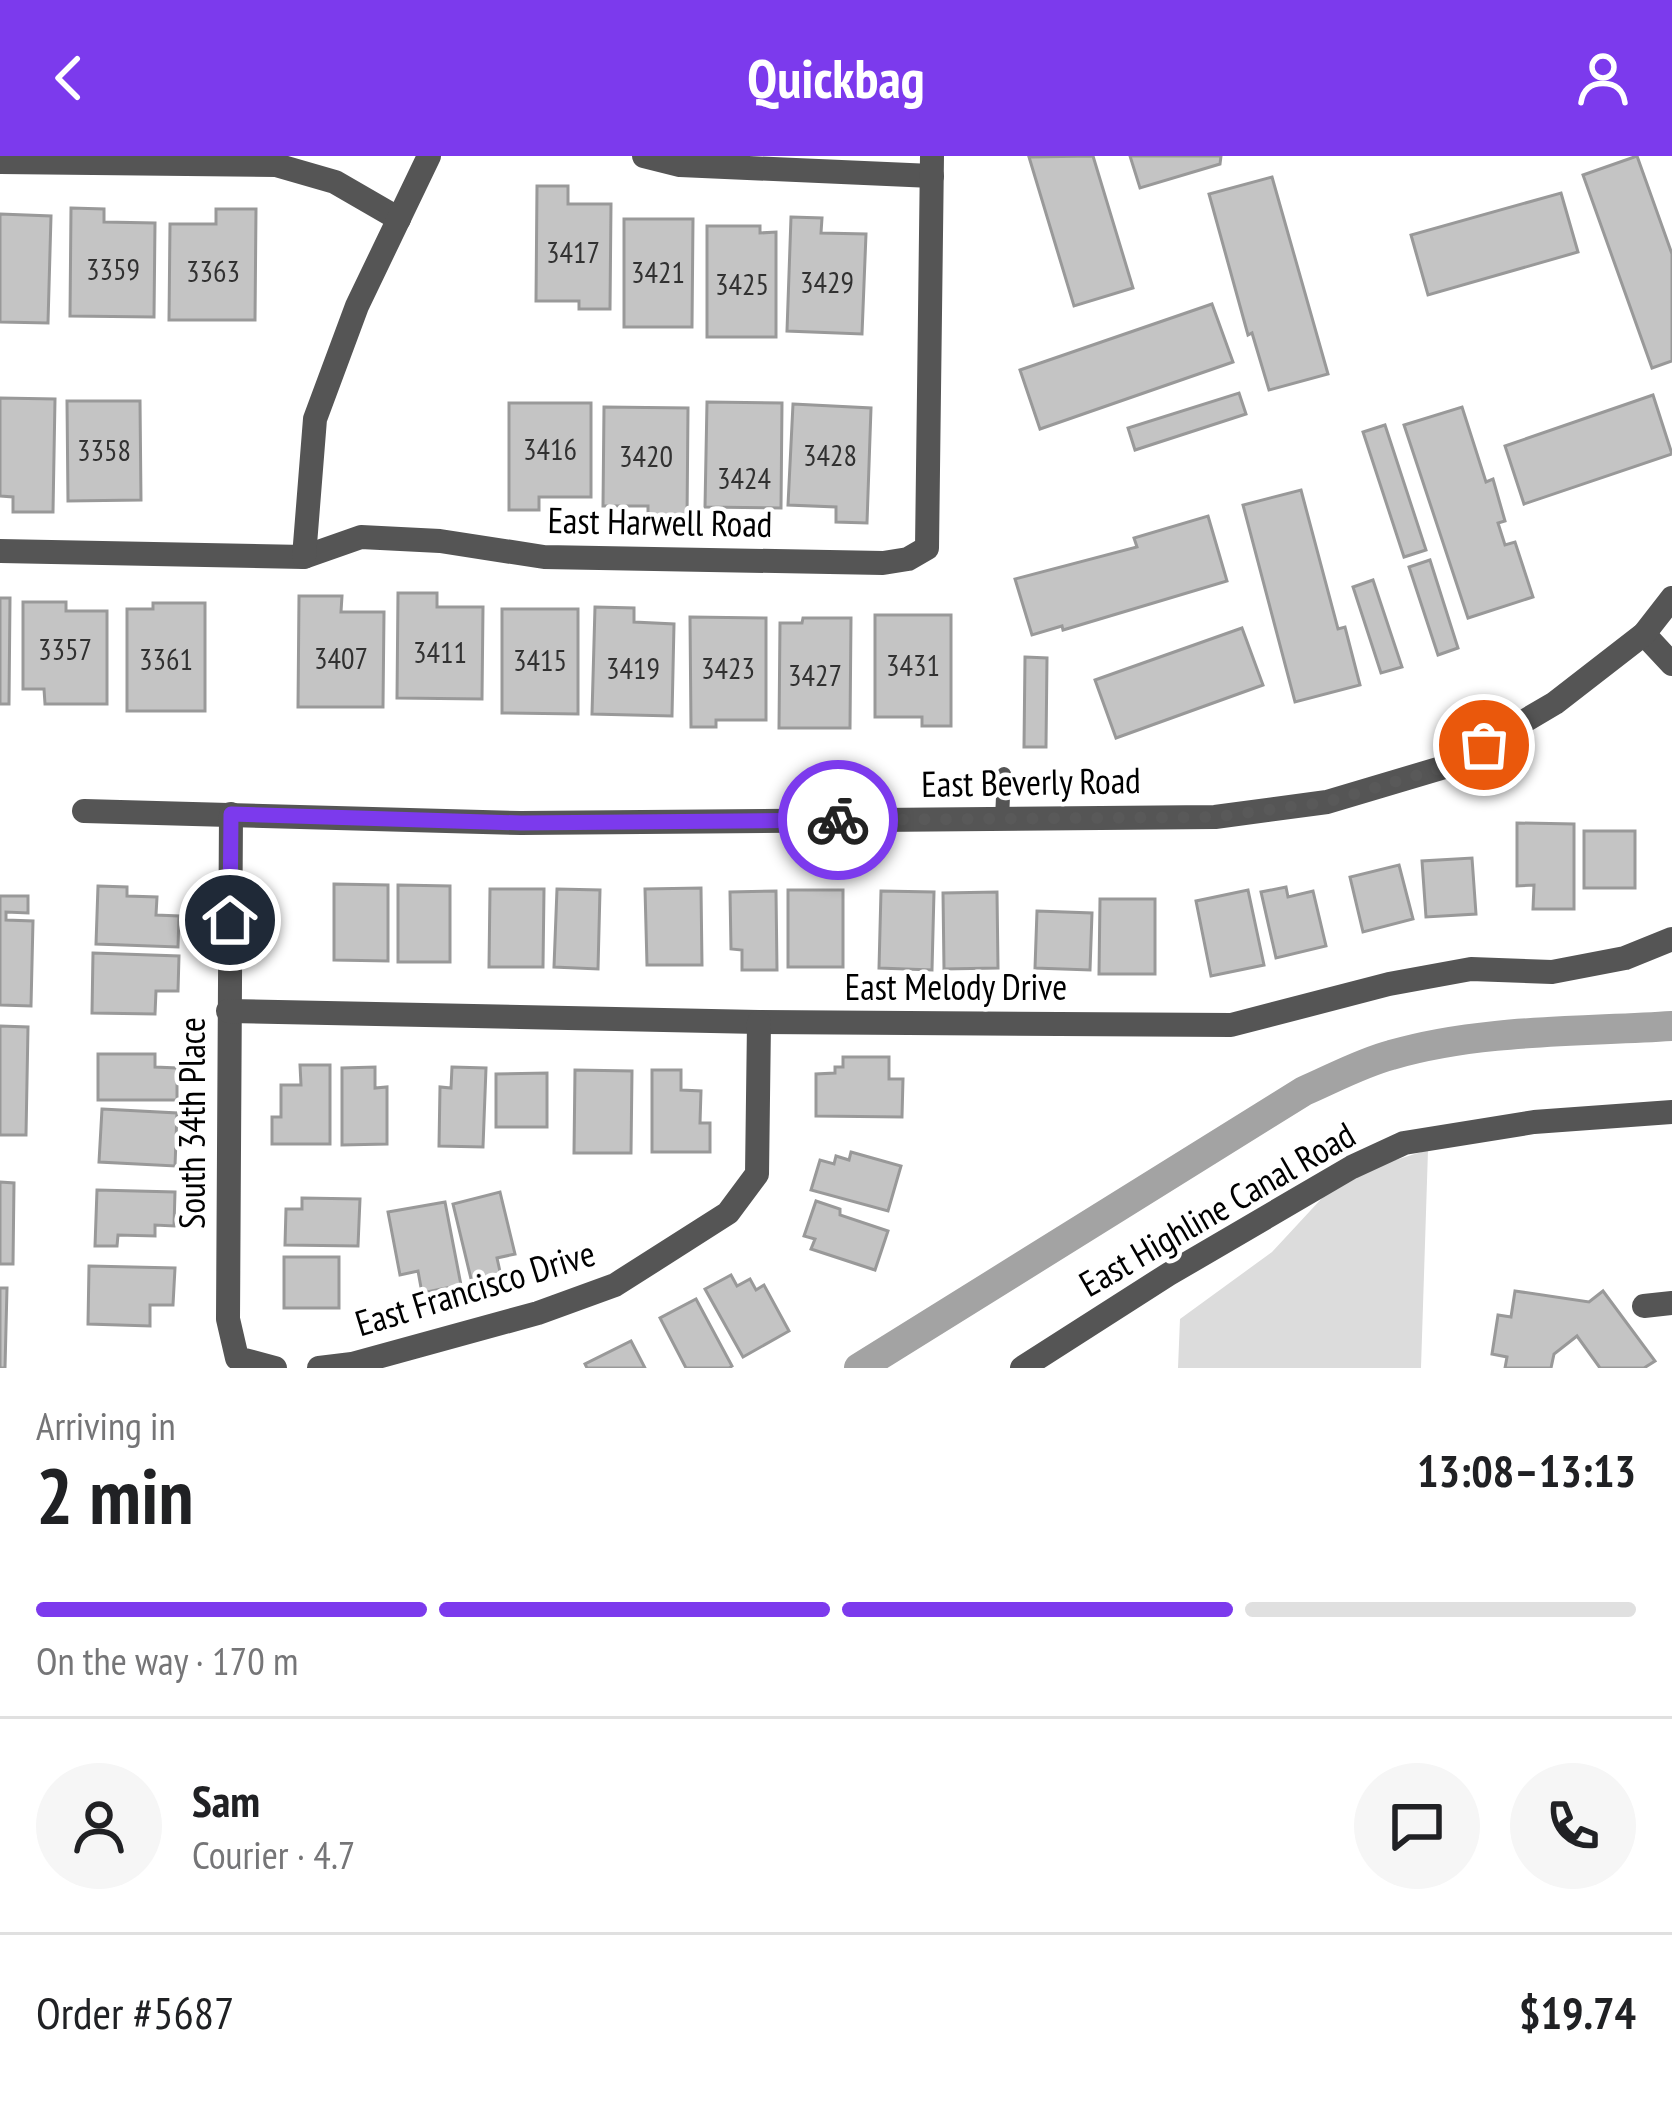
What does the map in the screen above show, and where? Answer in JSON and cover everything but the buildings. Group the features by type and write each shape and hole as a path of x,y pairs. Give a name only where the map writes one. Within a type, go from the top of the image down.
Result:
{"street":[{"path":"304,556 315,419 357,305 429,156"},
{"path":"644,156 680,165 932,166"},
{"path":"0,162 276,165 335,182 399,219"},
{"name":"East Harwell Road","path":"0,551 304,556 361,537 440,542 544,557 883,563 908,559 927,548 932,166"},
{"name":"East Beverly Road","path":"84,811 521,823 1215,817 1327,802 1448,766 1555,703 1644,634 1672,598"},
{"path":"1644,634 1672,664"},
{"name":"South 34th Place","path":"231,814 228,1319 236,1358 275,1368"},
{"name":"East Melody Drive","path":"228,1011 1231,1025 1388,984 1471,969 1552,972 1625,958 1672,939"},
{"name":"East Francisco Drive","path":"319,1368 352,1364 538,1313 615,1285 728,1213 757,1174 759,1022"},
{"name":"East Highline Canal Road","path":"1022,1368 1169,1274 1352,1167 1404,1143 1534,1122 1672,1112"},
{"path":"1644,1306 1672,1303"}],"lane":[{"path":"1002,819 1004,774"}],"shaded area":[{"path":"1428,1150 1421,1368 1178,1368 1180,1319 1272,1252 1323,1197 1379,1165"}],"waterway":[{"path":"859,1368 1304,1091 1358,1067 1460,1040 1672,1026"}],"way so far":[{"path":"838,820 1215,817 1327,802 1448,766 1484,745"}],"route":[{"path":"230,920 231,814 521,823 838,820"}]}
